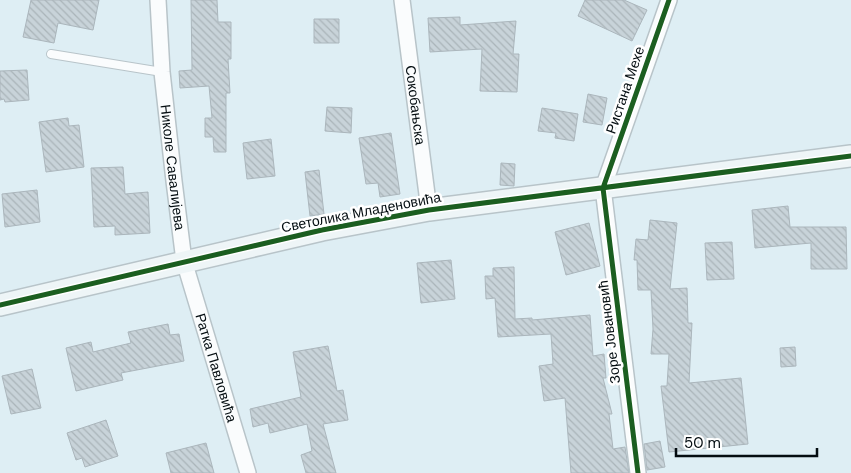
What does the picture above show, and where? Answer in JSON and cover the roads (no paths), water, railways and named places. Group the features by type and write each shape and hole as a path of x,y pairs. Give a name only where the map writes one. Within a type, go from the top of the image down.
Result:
{"street":[{"name":"Николе Савалијева","path":"158,0 162,72 184,261"},
{"name":"Сокобањска","path":"402,0 429,210"},
{"name":"Ристана Мехе","path":"603,188 669,0"},
{"name":"Светолика Младеновића","path":"0,305 322,230 429,210 851,156"},
{"name":"Зоре Јовановић","path":"603,188 638,473"},
{"name":"Ратка Павловића","path":"184,261 248,473"}],"lane":[{"path":"51,54 162,72"}]}
